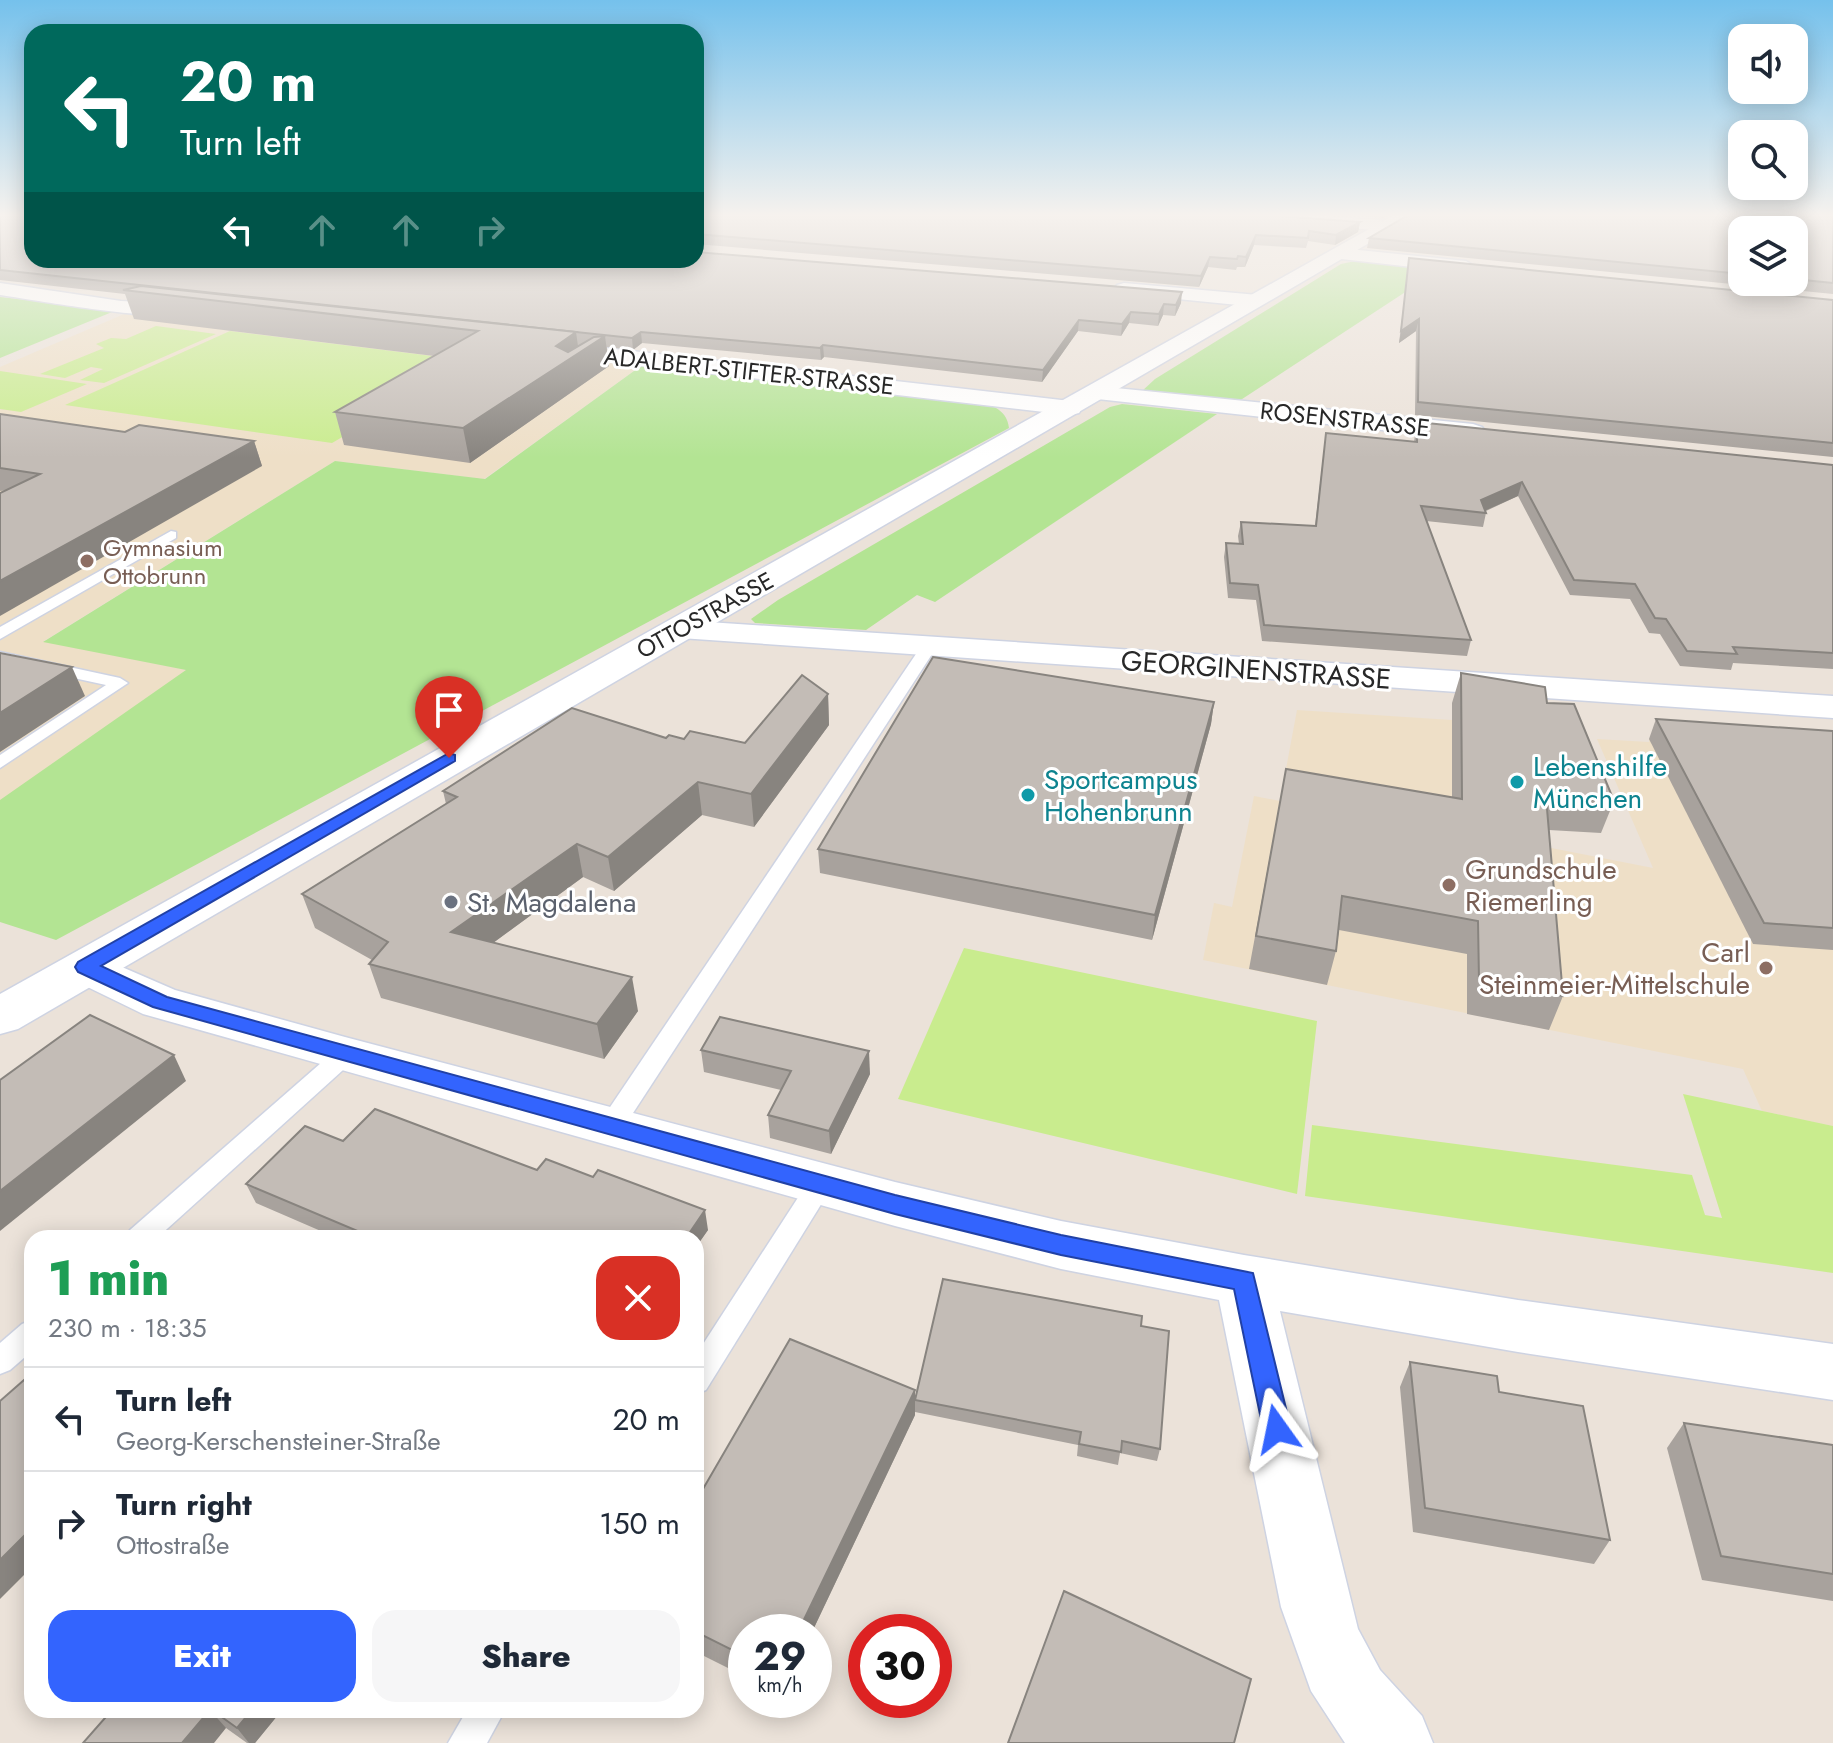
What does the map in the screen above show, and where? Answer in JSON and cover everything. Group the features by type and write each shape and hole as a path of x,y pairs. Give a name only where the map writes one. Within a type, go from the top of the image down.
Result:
{"street":[{"path":"43,295 121,307 151,306 211,312"},
{"path":"1194,295 1258,301"},
{"name":"OTTOSTRASSE","path":"0,1016 1268,295"},
{"name":"ADALBERT-STIFTER-STRASSE","path":"532,346 1083,401"},
{"name":"ROSENSTRASSE","path":"1083,401 1503,435"},
{"name":"GEORGINENSTRASSE","path":"678,630 1833,707"},
{"path":"85,967 160,1002 345,1055 1061,1245 1244,1280 1518,1326 1833,1372"},
{"path":"1244,1280 1316,1607 1330,1656 1360,1707 1395,1743"}],"lane":[{"path":"593,363 622,356"},
{"path":"0,634 171,535"},
{"path":"611,1126 928,648"},
{"path":"0,657 120,683 0,763"},
{"path":"148,1230 345,1055"},
{"path":"704,1368 821,1183"},
{"path":"0,1361 24,1340"},
{"path":"466,1743 482,1718"}],"shaded area":[{"name":"Gymnasium Ottobrunn","path":"129,312 645,363 484,479 335,461 44,641 187,670 0,801 0,367"},
{"name":"Grundschule Riemerling","path":"1297,710 1452,720 1536,845 1653,868 1597,739 1649,742 1649,739 1833,751 1833,1126 1762,1111 1743,1069 1203,960 1214,903 1232,907 1254,796 1280,801"}],"green space":[{"path":"1290,295 1400,295 1236,403 1141,392 1155,379"},
{"path":"0,297 117,310 0,358"},
{"path":"156,326 216,334 104,383 80,380 103,369 91,367 65,378 40,374 104,348 96,344 111,338 126,339"},
{"path":"230,331 473,361 332,443 65,405"},
{"path":"645,363 970,399 1000,411 1009,428 56,940 0,922 0,800 186,670 43,642 335,461 485,479"},
{"path":"0,371 87,384 21,412 0,409"},
{"path":"1122,404 1217,414 935,602 917,595 866,630 755,623 751,619 778,600 1110,407"},
{"path":"964,948 1317,1021 1297,1194 898,1099"},
{"path":"1683,1094 1833,1126 1833,1273 1305,1196 1312,1125 1692,1175 1705,1215 1722,1218"}],"building":[{"path":"169,295 229,295 576,332 556,346 568,352 594,337 605,336 463,428 335,412 478,331"},
{"path":"236,295 1180,295 1176,305 1164,304 1159,314 1131,312 1122,324 1079,320 1043,370 823,345 820,348 641,332 632,338"},
{"path":"1405,295 1793,296 1833,300 1833,443 1418,402 1419,319 1401,331"},
{"path":"0,414 125,432 139,425 254,441 0,581 0,493 40,474 0,468"},
{"path":"1417,422 1833,465 1833,653 1733,647 1737,654 1687,651 1666,619 1655,618 1635,584 1574,580 1522,482 1481,500 1486,513 1421,506 1471,640 1264,625 1258,585 1230,583 1226,543 1243,544 1241,522 1316,526 1326,433 1417,442"},
{"path":"0,653 72,667 0,713"},
{"name":"Sportcampus Hohenbrunn","path":"933,657 1214,702 1155,915 818,849"},
{"path":"1461,673 1545,687 1547,703 1574,704 1614,801 1546,797 1563,996 1479,980 1478,921 1342,896 1336,951 1256,936 1286,769 1462,799"},
{"path":"802,675 828,694 751,794 698,782 608,857 577,844 451,932 632,977 597,1024 369,964 388,942 302,894 457,797 443,791 572,708 666,738 669,735 684,739 690,731 745,743"},
{"path":"1656,719 1833,731 1833,928 1764,923"},
{"path":"90,1015 174,1055 0,1191 0,1080"},
{"path":"720,1017 869,1051 829,1131 768,1115 791,1071 701,1050"},
{"path":"375,1109 537,1170 546,1159 593,1177 598,1170 705,1210 691,1230 355,1230 246,1184 305,1126 343,1141"},
{"path":"943,1279 1142,1316 1141,1326 1169,1331 1160,1449 1122,1441 1121,1452 1079,1444 1081,1432 915,1400"},
{"path":"790,1339 915,1390 807,1614 728,1614 728,1648 704,1636 704,1487"},
{"path":"1410,1362 1497,1376 1499,1392 1583,1406 1610,1540 1425,1508"},
{"path":"24,1380 24,1536 0,1560 0,1401"},
{"path":"1684,1423 1833,1445 1833,1574 1721,1556"},
{"path":"1064,1591 1251,1679 1234,1743 1008,1743"},
{"path":"105,1718 203,1718 182,1743 83,1743"},
{"path":"223,1718 245,1718 237,1728"}],"place":[{"name":"Gymnasium Ottobrunn","path":"87,561"},
{"name":"Lebenshilfe München","path":"1517,782"},
{"name":"Sportcampus Hohenbrunn","path":"1028,795"},
{"name":"Grundschule Riemerling","path":"1449,885"},
{"name":"St. Magdalena","path":"451,902"},
{"name":"Carl Steinmeier-Mittelschule","path":"1766,968"}],"route":[{"path":"449,758 85,967 160,1002 895,1204 1061,1245 1244,1280 1277,1429"}]}
